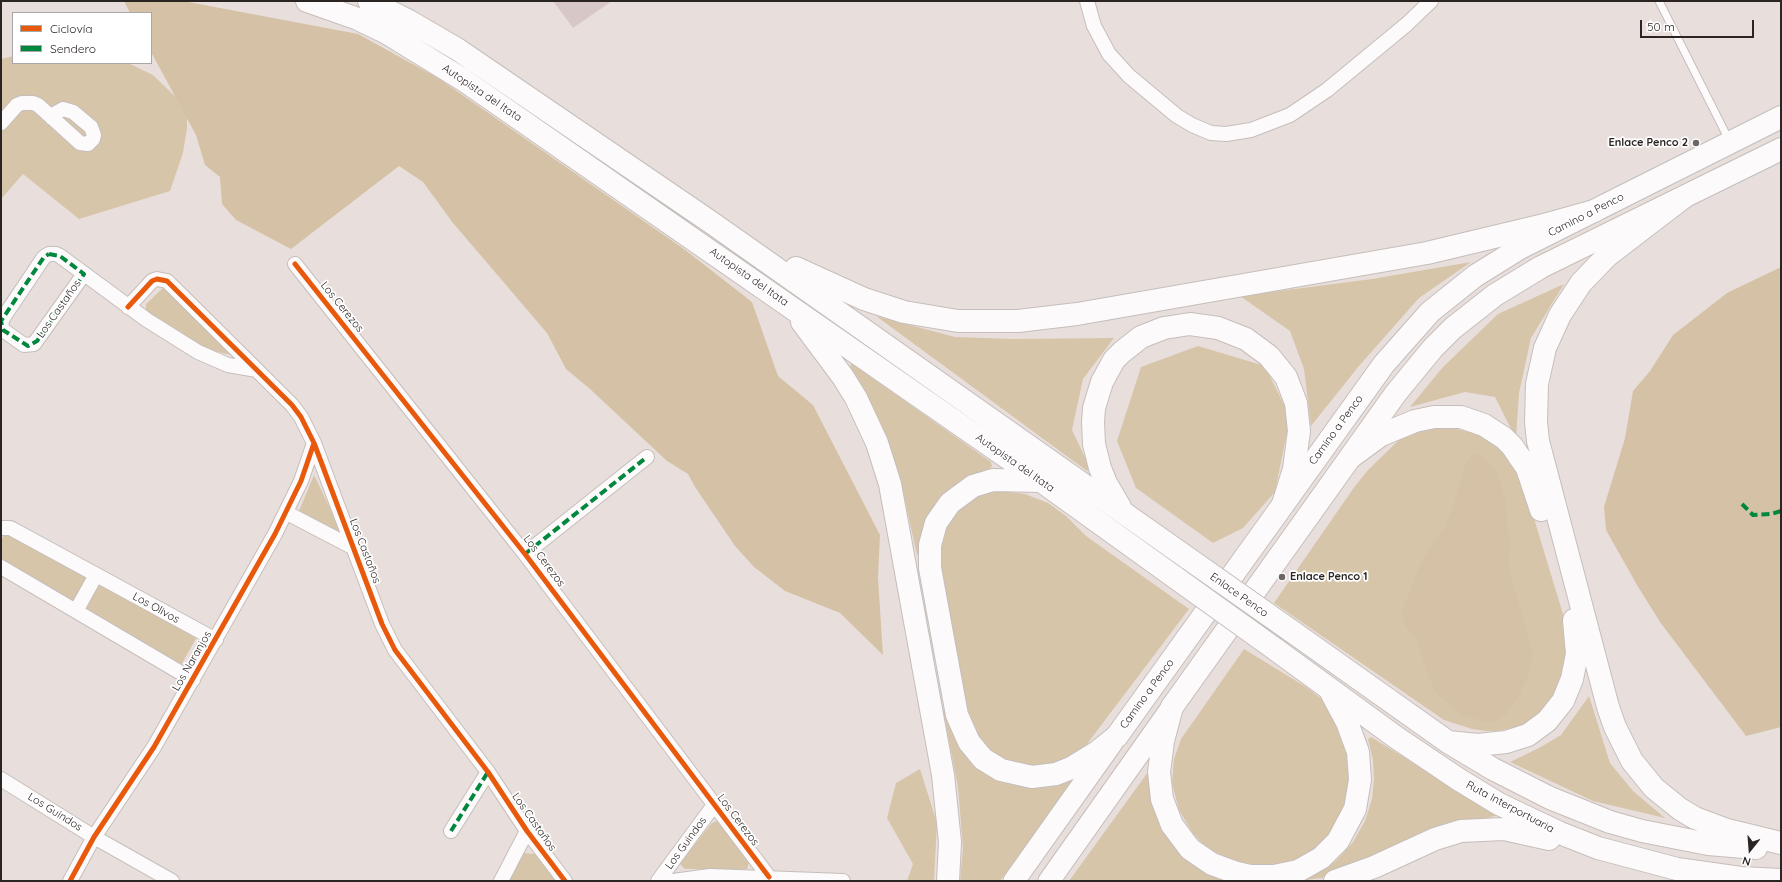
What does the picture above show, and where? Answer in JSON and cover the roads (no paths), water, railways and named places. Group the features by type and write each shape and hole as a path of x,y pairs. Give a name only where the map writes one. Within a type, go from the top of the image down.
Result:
{"highway":[{"name":"Autopista del Itata","path":"308,1 373,26 435,61 779,298 1041,481 1176,578"},
{"name":"Autopista del Itata","path":"369,1 409,21 457,49 712,223 1189,559"},
{"name":"Camino a Penco","path":"1117,736 1384,364 1430,312 1453,291 1497,261 1781,117"},
{"path":"1326,685 1347,722 1358,752 1360,780 1355,809 1338,841 1321,858 1298,871 1274,876 1250,876 1237,873 1212,864 1190,848 1172,825 1162,799 1159,772 1163,741 1172,707 1351,456 1432,348 1474,311 1495,295 1541,268 1781,148"},
{"path":"1684,197 1607,256 1581,283 1560,315 1545,348 1537,384 1536,416 1538,440 1608,707 1615,727 1632,761 1642,775 1662,796 1695,818 1727,830 1781,843"},
{"path":"712,223 807,274 864,299 920,315 958,320 993,322 1077,314 1427,253 1540,226 1594,211"},
{"path":"779,298 804,325 843,377 868,421 884,463 895,506 943,775 950,842 948,881"},
{"path":"1125,514 1106,484 1095,452 1092,422 1097,395 1107,370 1122,352 1136,341 1152,332 1177,325 1203,325 1218,328 1246,339 1269,356 1286,377 1296,403 1299,431 1294,469 1283,504"},
{"path":"1351,456 1381,435 1403,425 1434,417 1461,418 1484,426 1504,438 1520,457 1532,480 1575,625 1577,654 1572,678 1563,702 1556,712 1547,721 1528,735 1517,740 1492,745 1466,745 1448,742"},
{"path":"1041,481 993,480 973,486 960,493 950,503 936,523 930,545 930,568 957,716 969,742 983,759 1001,770 1032,777 1056,774 1071,768 1097,752 1117,736"},
{"name":"Enlace Penco","path":"1189,559 1448,742"},
{"name":"Enlace Penco","path":"1176,578 1275,649"},
{"name":"Ruta Interportuaria","path":"1275,649 1326,685 1396,738 1458,779 1530,820 1598,848 1677,869 1741,878 1781,880"},
{"path":"1448,742 1493,769 1550,798 1610,822 1681,840 1744,848 1781,850"},
{"path":"1335,881 1374,867 1436,839 1474,829 1504,829 1519,831 1598,848"}],"main road":[{"path":"1049,881 1172,707"},
{"name":"Camino a Penco","path":"1014,881 1117,736"}],"street":[{"path":"1087,1 1094,26 1109,54 1129,76 1176,116 1211,133 1226,134 1251,130 1290,115 1328,90 1407,24 1431,1"},
{"path":"1,123 17,105 27,102 38,105 52,118"},
{"name":"Los Castaños","path":"84,274 34,344 24,344 3,330 1,324 3,318 47,255 52,254 60,256 84,274 128,307 198,352 228,365 257,370"},
{"name":"Los Cerezos","path":"295,264 526,554 769,877"},
{"name":"Los Castaños","path":"128,307 152,281 157,279 167,282 292,405 301,417 314,443 382,624 394,650 488,772 527,831 565,881"},
{"name":"Los Naranjos","path":"70,881 94,837 154,746 193,680 287,513 301,482 314,443"},
{"path":"526,554 647,457"},
{"path":"287,513 354,548"},
{"name":"Los Olivos","path":"1,528 10,528 216,640"},
{"path":"1,567 193,680"},
{"path":"76,611 96,575"},
{"path":"451,831 488,772"},
{"name":"Los Guindos","path":"1,779 94,837 172,881"},
{"name":"Los Guindos","path":"658,881 714,805"},
{"path":"501,881 527,831"},
{"name":"Los Guindos","path":"672,881 710,876 769,877 843,881"}],"lane":[{"path":"1659,1 1730,143"}],"place":[{"name":"Enlace Penco 2","path":"1696,143"},
{"name":"Enlace Penco 1","path":"1282,577"}]}
